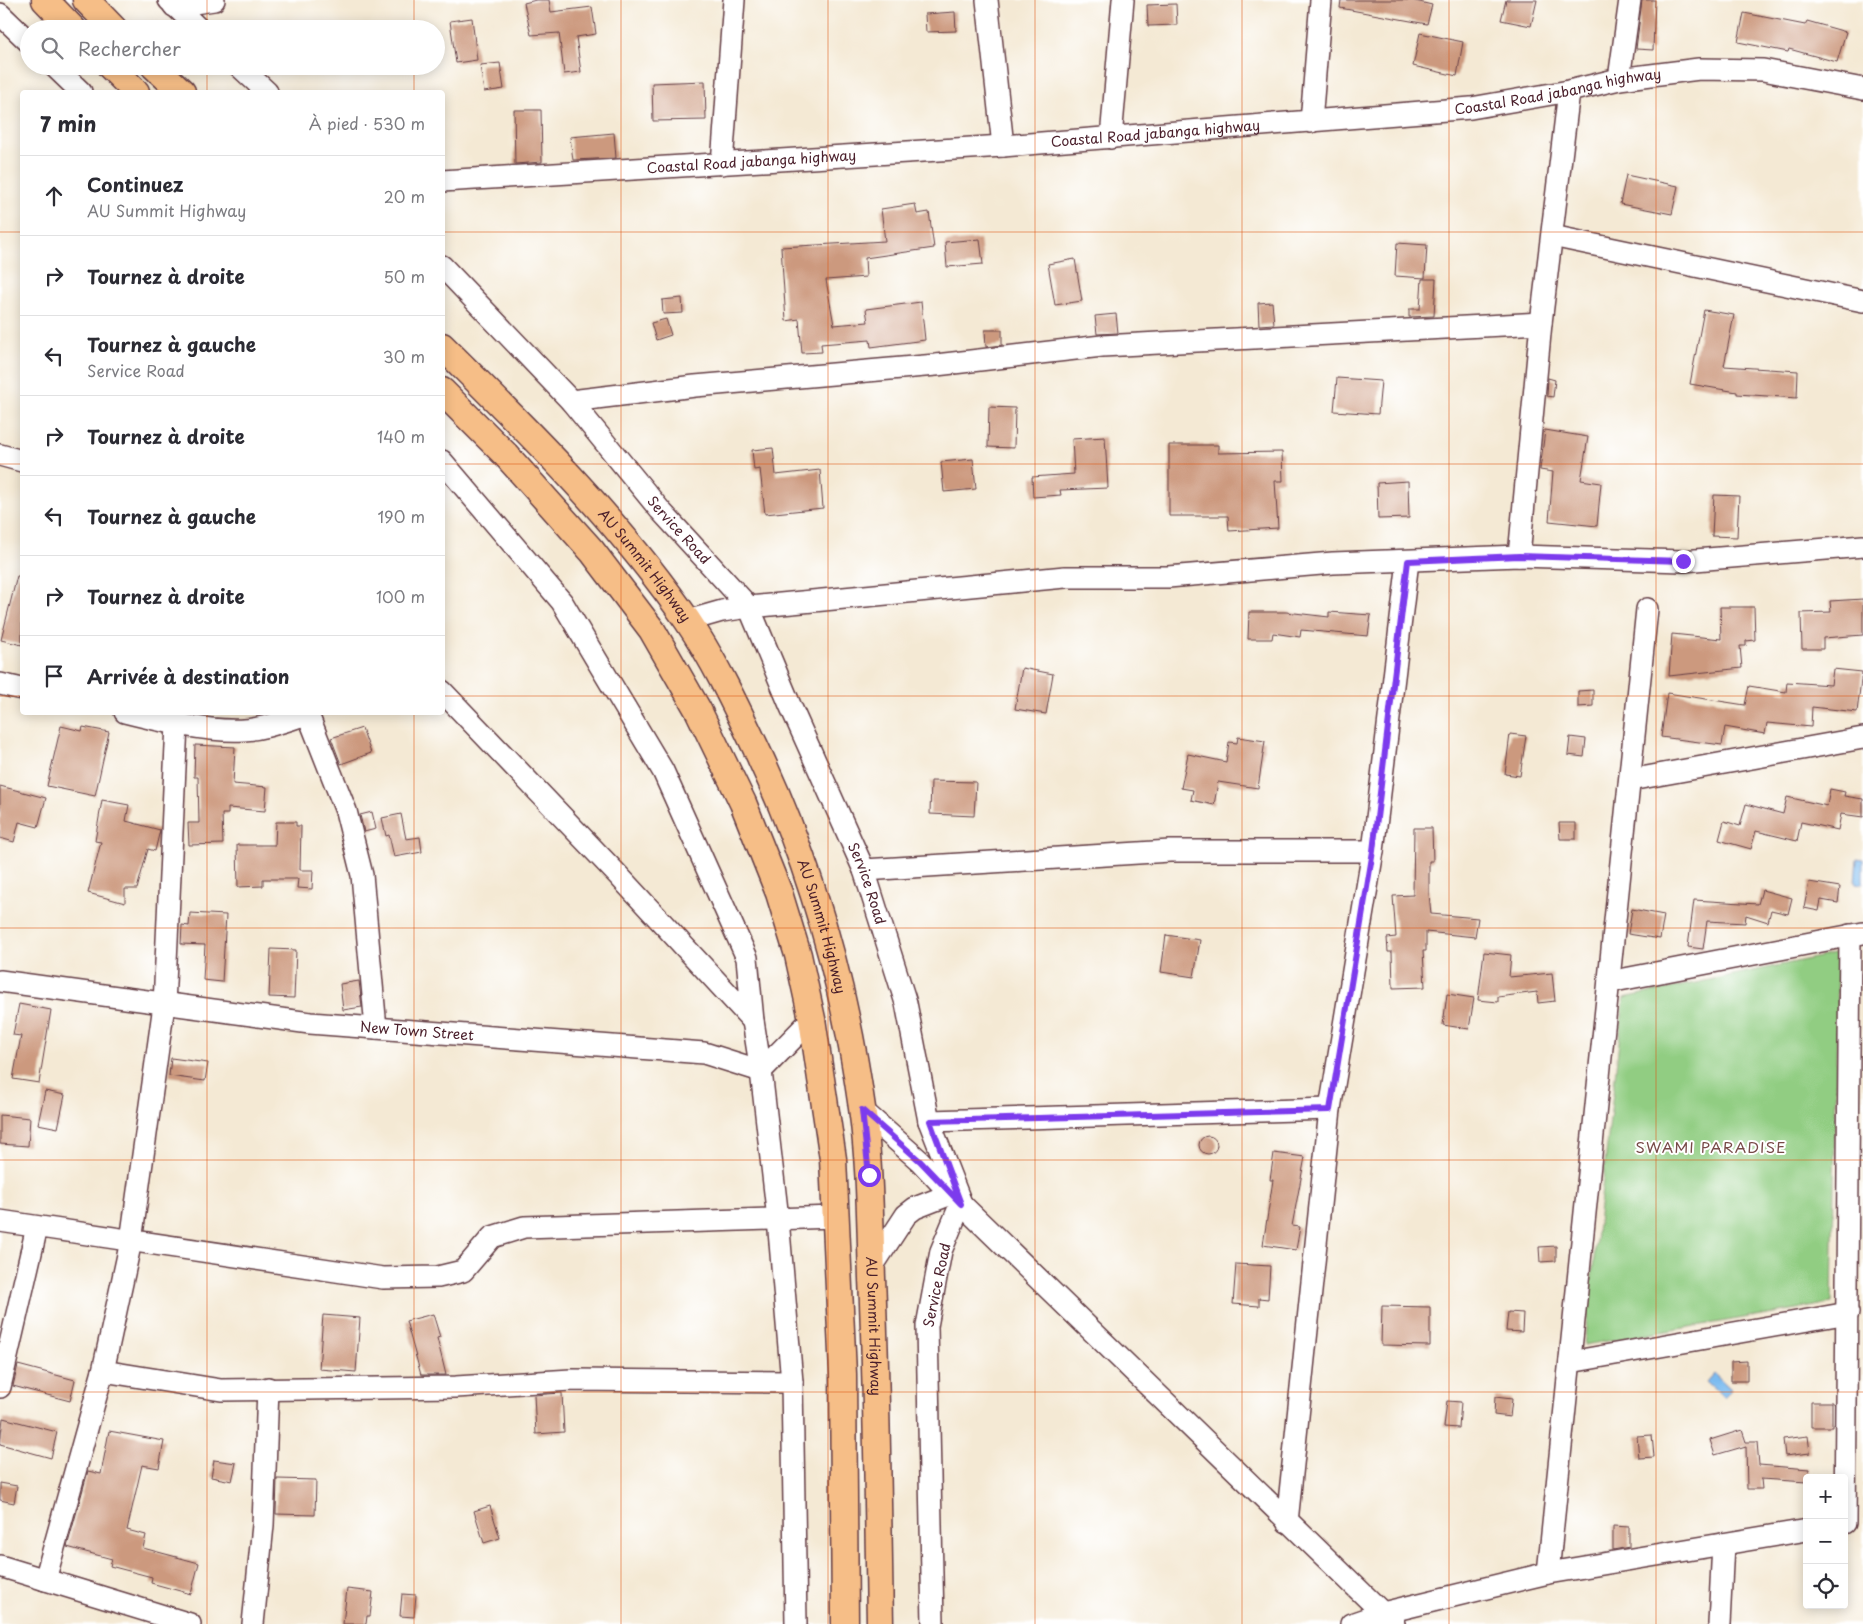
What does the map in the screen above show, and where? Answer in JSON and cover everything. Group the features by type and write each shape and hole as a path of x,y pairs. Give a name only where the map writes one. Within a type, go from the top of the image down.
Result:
{"main road":[{"path":"45,0 64,20"},
{"path":"86,0 105,20"},
{"path":"119,75 134,90"},
{"path":"164,75 180,90"},
{"name":"AU Summit Highway","path":"445,349 533,436 618,530 688,621 728,691 775,788 811,881 830,943 846,1014 862,1110 869,1175 876,1372 880,1624"},
{"path":"445,394 506,455 592,551 652,630 698,710 743,803 779,893 798,954 812,1019 833,1159 844,1374 845,1624"}],"street":[{"path":"171,3 214,0"},
{"path":"722,164 734,0"},
{"path":"987,0 1004,146"},
{"path":"1111,138 1123,0"},
{"path":"1311,122 1321,0"},
{"path":"1619,79 1630,0"},
{"path":"171,3 189,20"},
{"path":"0,14 20,33"},
{"name":"Coastal Road jabanga highway","path":"445,181 1004,146 1471,108 1569,91 1619,79 1699,69 1763,70 1863,89"},
{"path":"63,75 79,90"},
{"path":"249,75 265,90"},
{"path":"1519,556 1541,323 1569,91"},
{"path":"1552,236 1863,301"},
{"name":"Service Road","path":"445,269 571,401 660,510 749,607 790,705 864,870 906,1004 930,1121 956,1199 941,1251 927,1326 932,1624"},
{"path":"571,401 695,386 936,365 1102,346 1541,323"},
{"path":"0,455 20,460"},
{"path":"445,465 562,602 663,771 747,958 753,1021 762,1071 778,1219 792,1382 796,1624"},
{"path":"688,621 722,611 749,607 1065,577 1168,577 1334,563 1519,556 1683,561 1863,546"},
{"path":"1287,1522 1330,1110 1373,851 1408,561"},
{"path":"1548,1574 1647,609"},
{"path":"0,684 20,689"},
{"path":"445,695 618,875 753,1021"},
{"path":"138,715 177,724 244,730 273,725 301,715"},
{"path":"308,715 346,811 362,875 376,1028"},
{"path":"45,1580 103,1371 131,1241 164,1005 177,724"},
{"path":"1630,780 1863,738"},
{"path":"864,870 1170,851 1373,851"},
{"path":"1609,982 1857,934 1845,1519"},
{"name":"New Town Street","path":"0,981 164,1005 310,1023 704,1053 762,1071"},
{"path":"762,1071 812,1019"},
{"path":"862,1110 920,1161 956,1199 1389,1619"},
{"path":"930,1121 1330,1110"},
{"path":"872,1267 906,1215 916,1208 956,1199"},
{"path":"0,1220 383,1278 438,1277 463,1271 492,1237 524,1227 835,1217"},
{"path":"0,1387 38,1227"},
{"path":"1570,1362 1848,1313"},
{"path":"103,1371 221,1390 456,1387 571,1380 792,1382"},
{"path":"253,1624 263,1525 268,1388"},
{"path":"1848,1522 1863,1520"},
{"path":"1350,1624 1389,1619 1548,1574 1803,1531"},
{"path":"1719,1624 1723,1544"},
{"path":"0,1566 190,1624"}],"green space":[{"path":"1838,953 1832,1303 1584,1345 1624,998"}],"water":[{"path":"1857,858 1863,859 1863,884 1855,883"},
{"path":"1714,1374 1731,1390 1724,1397 1707,1382"}],"building":[{"path":"536,0 549,0 551,12 592,7 596,34 576,37 581,72 564,74 559,33 531,35 524,3"},
{"path":"1341,0 1411,0 1432,5 1427,24 1340,8"},
{"path":"1506,0 1537,0 1531,26 1501,20"},
{"path":"1642,0 1655,0 1653,50 1636,49"},
{"path":"1176,4 1177,25 1148,26 1147,5"},
{"path":"955,12 956,31 926,32 925,14"},
{"path":"1744,13 1805,25 1807,21 1846,32 1837,62 1789,49 1788,52 1738,42"},
{"path":"472,18 477,60 456,63 450,21"},
{"path":"1420,33 1463,42 1457,76 1413,66"},
{"path":"500,63 504,89 484,92 480,65"},
{"path":"705,81 706,120 653,121 652,83"},
{"path":"514,110 541,110 542,162 515,164"},
{"path":"614,133 616,158 573,160 570,137"},
{"path":"1626,175 1678,186 1672,214 1620,204"},
{"path":"915,204 917,214 929,212 934,248 865,258 866,277 826,280 834,325 868,322 866,309 921,302 925,340 871,347 870,340 821,344 822,352 802,353 799,319 786,321 781,247 885,241 881,209"},
{"path":"980,239 983,264 947,267 945,242"},
{"path":"1397,243 1427,245 1425,278 1395,276"},
{"path":"1075,259 1082,301 1055,305 1048,264"},
{"path":"1422,279 1436,279 1434,316 1409,317 1409,309 1420,309"},
{"path":"682,298 683,313 663,314 662,300"},
{"path":"1272,302 1274,324 1259,325 1258,303"},
{"path":"1704,310 1734,315 1724,366 1798,371 1797,398 1737,394 1737,392 1690,384"},
{"path":"1116,314 1118,333 1097,334 1095,316"},
{"path":"666,319 671,335 656,340 651,323"},
{"path":"985,330 1002,330 1002,345 986,347"},
{"path":"1337,378 1381,381 1378,414 1334,411"},
{"path":"1548,378 1555,380 1553,397 1547,396"},
{"path":"989,407 1015,408 1014,448 988,447"},
{"path":"1545,430 1588,437 1581,480 1601,483 1597,526 1549,521 1553,472 1540,470"},
{"path":"1105,437 1108,488 1060,490 1061,495 1033,497 1032,477 1074,474 1072,439"},
{"path":"1169,445 1218,445 1218,453 1282,452 1283,481 1275,481 1278,528 1229,531 1228,516 1169,516"},
{"path":"773,448 776,475 820,470 823,508 765,514 760,469 754,470 752,450"},
{"path":"973,459 976,489 944,492 941,462"},
{"path":"1408,481 1409,518 1378,519 1377,483"},
{"path":"1714,495 1739,496 1737,537 1712,536"},
{"path":"17,576 20,576 20,645 1,640"},
{"path":"1863,599 1863,635 1823,638 1823,649 1802,649 1801,613 1831,612 1830,601"},
{"path":"1720,607 1754,607 1755,640 1746,641 1746,646 1740,646 1742,668 1669,676 1672,634 1721,639"},
{"path":"1249,612 1286,612 1329,617 1329,612 1371,615 1368,636 1301,630 1300,637 1273,633 1272,639 1248,639"},
{"path":"1022,668 1053,674 1046,714 1015,709"},
{"path":"1833,669 1862,672 1857,712 1812,707 1811,727 1767,723 1765,734 1725,727 1722,745 1661,737 1667,693 1745,705 1749,686 1786,692 1787,682 1831,685"},
{"path":"1593,690 1593,706 1578,707 1578,691"},
{"path":"61,726 82,731 83,727 109,732 95,796 47,786"},
{"path":"362,728 371,753 341,764 331,738"},
{"path":"1510,734 1526,736 1520,776 1505,774"},
{"path":"1238,737 1265,741 1258,788 1218,782 1214,805 1191,800 1193,790 1181,788 1188,754 1226,762 1229,742 1237,743"},
{"path":"1570,737 1586,739 1584,757 1568,755"},
{"path":"195,745 235,747 233,784 267,787 265,811 228,808 228,814 222,814 223,844 189,845 188,823 199,823 198,777 194,777"},
{"path":"931,781 976,782 974,816 930,814"},
{"path":"0,786 46,798 38,827 19,822 14,842 0,838"},
{"path":"1830,789 1845,792 1844,796 1863,799 1863,817 1841,814 1838,830 1801,822 1797,841 1756,831 1751,849 1719,840 1724,821 1740,826 1746,804 1783,814 1787,797 1827,806"},
{"path":"102,800 129,805 126,821 160,830 155,851 148,849 137,889 125,889 125,903 88,893 101,842 95,841"},
{"path":"372,812 376,829 364,832 360,815"},
{"path":"401,814 406,839 420,837 422,852 394,857 389,835 386,836 382,818"},
{"path":"276,822 296,822 296,826 301,826 300,870 313,870 312,889 297,888 298,879 263,879 263,886 238,887 237,845 275,845"},
{"path":"1559,823 1576,823 1576,839 1560,839"},
{"path":"1414,828 1432,828 1433,861 1429,861 1431,914 1478,918 1475,937 1426,932 1426,951 1423,951 1425,987 1393,988 1392,952 1388,952 1387,938 1396,937 1393,896 1413,895"},
{"path":"1809,882 1840,887 1838,903 1821,900 1819,911 1804,908"},
{"path":"1762,890 1792,898 1788,914 1771,910 1768,922 1746,915 1745,923 1707,921 1703,949 1688,947 1694,900 1758,904"},
{"path":"1632,909 1664,915 1660,939 1628,934"},
{"path":"190,913 226,915 222,982 203,980 205,945 181,944 182,925 189,926"},
{"path":"1166,935 1200,940 1194,977 1161,972"},
{"path":"271,949 296,950 294,998 269,997"},
{"path":"1484,952 1511,955 1509,977 1552,973 1555,1001 1538,1003 1537,992 1498,997 1498,1002 1478,1000"},
{"path":"359,981 362,1007 343,1010 340,984"},
{"path":"1447,994 1474,998 1469,1029 1443,1025"},
{"path":"19,1004 51,1010 39,1083 13,1079 21,1036 13,1035"},
{"path":"171,1058 208,1063 205,1081 169,1076"},
{"path":"45,1091 65,1095 58,1128 38,1124"},
{"path":"0,1115 30,1118 28,1146 0,1144"},
{"path":"1208,1136 1214,1139 1217,1145 1214,1151 1208,1154 1202,1151 1199,1145 1202,1139"},
{"path":"1274,1153 1305,1157 1292,1226 1300,1227 1296,1250 1263,1245 1273,1180 1270,1180"},
{"path":"1556,1246 1556,1261 1540,1262 1539,1247"},
{"path":"1236,1264 1270,1266 1268,1299 1259,1298 1259,1306 1233,1304"},
{"path":"1382,1306 1430,1307 1430,1346 1381,1345"},
{"path":"1508,1312 1523,1313 1522,1332 1506,1331"},
{"path":"433,1314 440,1337 437,1338 446,1375 421,1375 406,1321"},
{"path":"323,1315 360,1318 356,1372 319,1369"},
{"path":"1747,1361 1747,1381 1731,1381 1731,1362"},
{"path":"18,1365 75,1380 70,1401 13,1386"},
{"path":"562,1393 564,1432 536,1434 534,1395"},
{"path":"1495,1397 1512,1399 1510,1417 1494,1415"},
{"path":"1447,1401 1461,1402 1459,1428 1444,1427"},
{"path":"1811,1402 1832,1402 1832,1427 1811,1427"},
{"path":"3,1418 57,1432 51,1458 0,1444"},
{"path":"1742,1430 1746,1442 1757,1442 1759,1465 1809,1469 1808,1474 1803,1474 1803,1482 1761,1479 1762,1489 1747,1489 1746,1446 1715,1455 1710,1440"},
{"path":"109,1431 164,1441 159,1468 142,1465 127,1530 146,1535 143,1548 199,1563 191,1594 151,1583 152,1577 110,1566 112,1559 67,1547 88,1471 101,1474"},
{"path":"1652,1435 1654,1457 1639,1458 1637,1436"},
{"path":"1808,1436 1810,1453 1785,1456 1783,1439"},
{"path":"214,1460 236,1463 232,1481 211,1477"},
{"path":"277,1479 316,1480 315,1515 276,1514"},
{"path":"0,1483 17,1486 14,1503 0,1500"},
{"path":"490,1506 500,1538 484,1543 474,1511"},
{"path":"1613,1526 1629,1527 1629,1547 1613,1550"},
{"path":"347,1589 373,1592 370,1616 367,1616 366,1624 343,1624"},
{"path":"402,1594 416,1595 414,1617 400,1616"}],"district":[{"name":"SWAMI PARADISE","path":"1711,1148"}],"route":[{"path":"869,1175 862,1110 920,1161 961,1204 930,1121 1330,1110 1373,851 1404,612 1408,561 1519,556 1683,561"}]}
